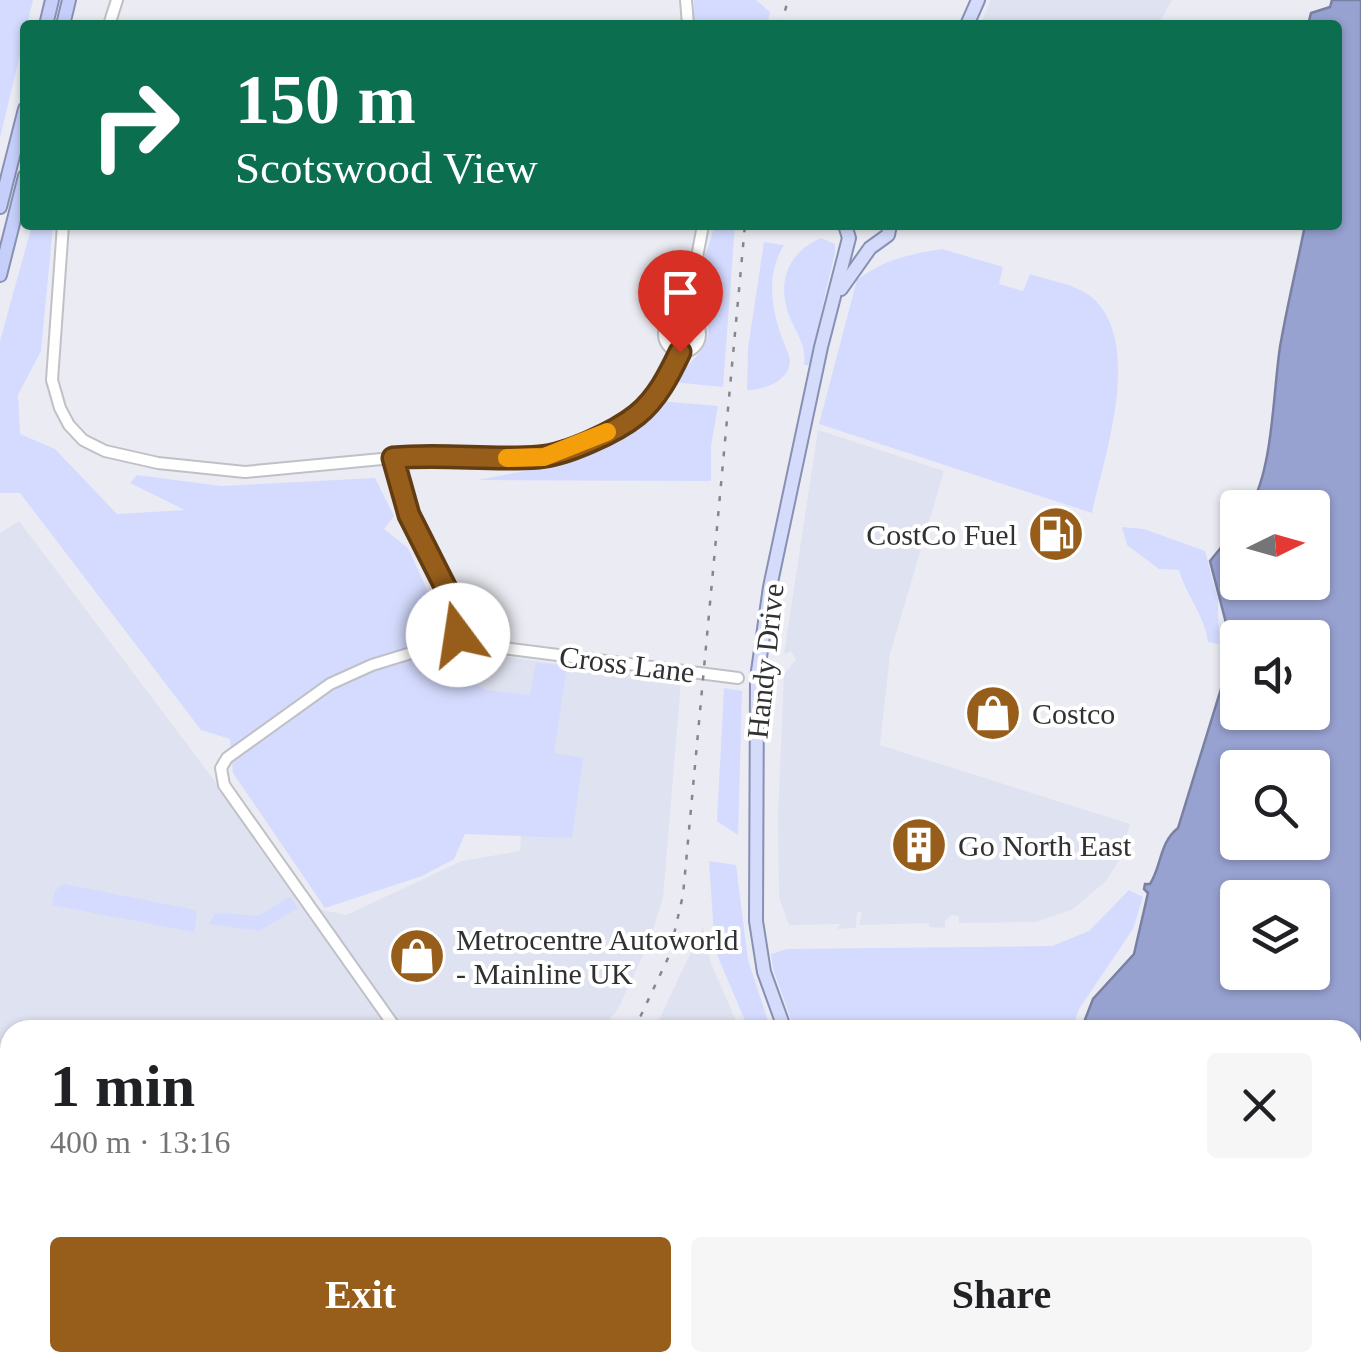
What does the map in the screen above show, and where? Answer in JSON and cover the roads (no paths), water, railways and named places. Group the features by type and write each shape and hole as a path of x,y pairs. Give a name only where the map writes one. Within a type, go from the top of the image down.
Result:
{"highway":[{"path":"0,206 20,128"},
{"path":"0,275 20,196"}],"main road":[{"path":"837,296 870,248 883,242 888,230"},
{"path":"847,232 855,244 870,248"},
{"path":"837,296 847,232"},
{"name":"Handy Drive","path":"781,1020 764,972 756,921 757,678 770,587 821,347 837,296"}],"street":[{"path":"63,230 52,380 70,426 83,440 105,451 213,470 271,471 424,455 544,457 591,441 637,415 665,384 680,352"},
{"path":"686,316 703,230"},
{"path":"686,316 695,321 700,334 694,348 680,352 667,344 664,331 670,320 686,316"},
{"path":"389,1020 224,784 221,768 226,758 330,684 458,635 458,612 409,515 393,458"},
{"name":"Cross Lane","path":"458,635 495,647 738,678"}],"railway":[{"path":"782,20 788,0"},
{"path":"639,1020 669,956 683,895 745,230"}],"place":[{"name":"CostCo Fuel","path":"1056,534"},
{"name":"Costco","path":"993,713"},
{"name":"Go North East","path":"919,845"},
{"name":"Metrocentre Autoworld - Mainline UK","path":"417,956"}]}
